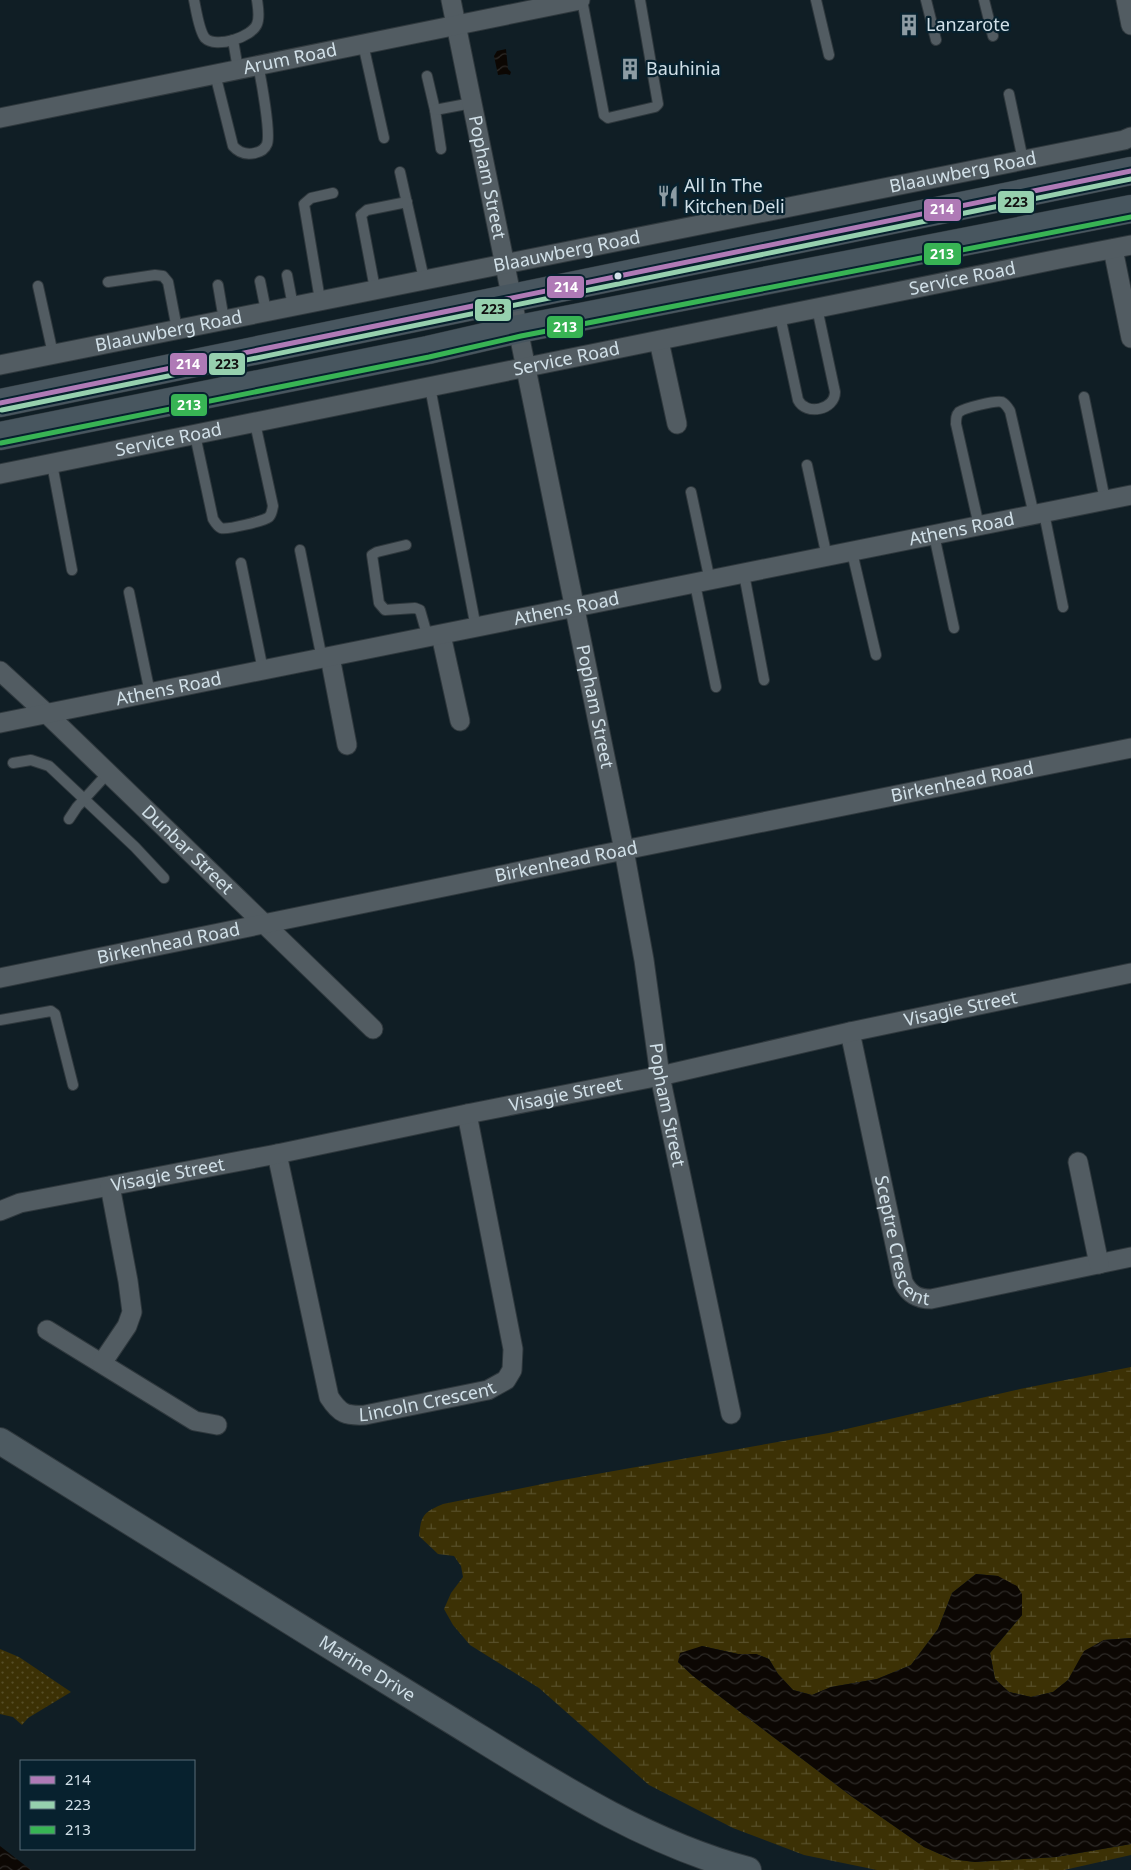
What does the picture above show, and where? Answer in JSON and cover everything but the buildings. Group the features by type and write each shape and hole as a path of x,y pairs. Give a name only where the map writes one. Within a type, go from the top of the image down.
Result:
{"main road":[{"name":"Blaauwberg Road","path":"0,403 1131,171"},
{"path":"0,436 419,352 519,329 1131,209"},
{"name":"Marine Drive","path":"0,1441 331,1647 571,1793 713,1866 748,1870"}],"street":[{"name":"Popham Street","path":"451,0 624,850 644,960 660,1076 731,1414"},
{"name":"Arum Road","path":"0,118 581,0"},
{"path":"1126,0 1131,25"},
{"name":"Blaauwberg Road","path":"0,365 1131,137"},
{"path":"1122,247 1131,338"},
{"name":"Service Road","path":"0,474 1122,247"},
{"path":"659,341 677,424"},
{"name":"Athens Road","path":"0,723 1131,495"},
{"path":"435,636 460,721"},
{"path":"326,658 347,745"},
{"name":"Dunbar Street","path":"0,671 46,713 373,1029"},
{"name":"Birkenhead Road","path":"0,978 1131,748"},
{"name":"Visagie Street","path":"0,1212 20,1202 277,1154 660,1076 850,1032 1131,973"},
{"name":"Sceptre Crescent","path":"850,1032 903,1282 910,1293 917,1298 931,1299 1131,1257"},
{"name":"Lincoln Crescent","path":"277,1154 329,1397 337,1408 341,1412 352,1416 365,1415 488,1390 506,1380 514,1362 467,1114"},
{"path":"1078,1162 1100,1264"},
{"path":"102,1363 127,1326 132,1312 110,1186"},
{"path":"47,1330 195,1421 217,1425"}],"lane":[{"path":"194,0 202,34 207,39 216,41 233,40 245,36 257,25 259,16 257,0"},
{"path":"581,0 604,115 608,118 655,107 658,104 640,0"},
{"path":"816,0 829,55"},
{"path":"926,0 936,40"},
{"path":"984,0 993,36"},
{"path":"233,40 238,70"},
{"path":"363,44 384,138"},
{"path":"215,74 233,146 242,153 258,153 265,148 268,137 263,87 258,65"},
{"path":"427,76 441,149"},
{"path":"1010,94 1023,160"},
{"path":"435,110 472,103"},
{"path":"400,172 424,280"},
{"path":"320,300 304,204 306,200 311,198 334,193"},
{"path":"375,289 362,216 367,210 407,202"},
{"path":"108,282 155,275 163,276 168,282 177,330"},
{"path":"287,275 293,306"},
{"path":"260,281 266,311"},
{"path":"218,285 224,320"},
{"path":"38,286 53,354"},
{"path":"780,316 798,400 801,406 812,410 832,404 835,398 817,308"},
{"path":"430,388 476,628"},
{"path":"1084,397 1105,500"},
{"path":"979,526 956,417 959,412 965,409 1002,402 1010,411 1063,607"},
{"path":"195,435 213,519 221,528 227,528 263,520 269,517 272,512 255,423"},
{"path":"52,464 72,570"},
{"path":"808,465 827,557"},
{"path":"691,492 716,688"},
{"path":"934,535 954,628"},
{"path":"406,545 372,555 379,603 382,608 388,610 414,608 420,610 435,636"},
{"path":"300,550 326,658"},
{"path":"852,552 876,655"},
{"path":"241,563 263,670"},
{"path":"744,574 764,680"},
{"path":"129,592 150,693"},
{"path":"13,763 31,760 49,766 164,878"},
{"path":"70,819 72,812 108,773"},
{"path":"0,1020 51,1012 55,1014 72,1085"}],"green space":[{"path":"1131,1367 1131,1638 1104,1640 1085,1651 1068,1680 1053,1692 1031,1697 1009,1692 995,1679 990,1653 1022,1615 998,1576 976,1574 952,1593 938,1629 911,1665 877,1679 831,1687 812,1695 793,1690 778,1674 769,1659 756,1654 738,1654 702,1646 678,1662 693,1676 851,1796 924,1847 951,1859 975,1862 1056,1857 1131,1844 1131,1855 1064,1870 877,1870 804,1855 733,1828 649,1785 539,1688 470,1645 453,1625 444,1609 451,1593 463,1577 461,1566 454,1556 438,1554 419,1536 422,1519 425,1515 443,1504 557,1481 829,1433 1020,1389"},
{"path":"0,1649 19,1657 71,1692 28,1718 22,1725 13,1717 0,1714"}],"water":[{"path":"506,49 508,69 511,72 510,75 498,75 494,56 497,51"},
{"path":"976,1574 998,1576 1017,1586 1022,1594 1022,1615 990,1653 995,1679 1009,1692 1031,1697 1053,1692 1068,1680 1084,1651 1104,1640 1131,1638 1131,1844 1056,1857 975,1862 951,1859 924,1847 851,1796 693,1676 678,1662 680,1653 702,1646 738,1654 756,1654 769,1659 778,1674 793,1690 812,1695 831,1687 877,1679 911,1665 938,1629 952,1593"},
{"path":"0,1846 31,1870 0,1870"}],"transit line":[{"name":"214","path":"0,403 1131,171"},
{"name":"223","path":"2,410 1131,179"},
{"name":"213","path":"1,443 429,357 521,336 1131,217"}],"place":[{"name":"Lanzarote","path":"909,25"},
{"name":"Bauhinia","path":"630,69"},
{"name":"All In The Kitchen Deli","path":"668,196"}]}
